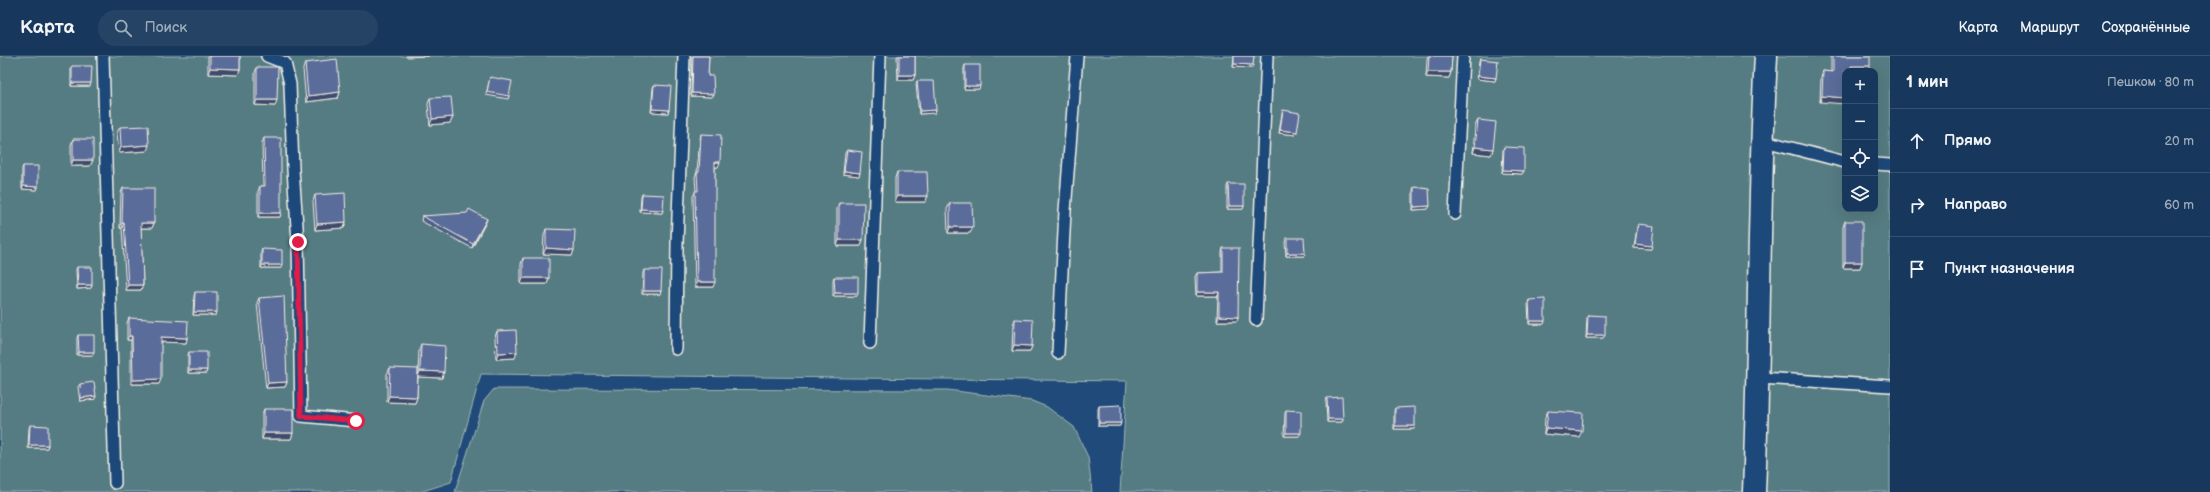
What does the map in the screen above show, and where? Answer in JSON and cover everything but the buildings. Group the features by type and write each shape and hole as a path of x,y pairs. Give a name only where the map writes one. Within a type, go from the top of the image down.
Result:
{"street":[{"path":"1754,492 1759,378 1761,140 1766,56"}],"lane":[{"path":"103,56 115,483"},
{"path":"267,56 285,63 290,84 293,169 298,242 301,416 356,421"},
{"path":"676,349 676,244 684,56"},
{"path":"870,343 880,56"},
{"path":"1058,353 1065,211 1077,56"},
{"path":"1256,320 1267,56"},
{"path":"1454,214 1463,56"},
{"path":"1761,140 1842,161"},
{"path":"1878,164 1890,165"},
{"path":"1759,378 1890,386"}],"green space":[{"path":"0,56 1890,56 1890,492 1120,492 1127,381 481,374 451,482 420,492 0,492"},
{"path":"494,389 948,390 1032,401 1047,407 1074,427 1088,457 1092,492 455,492 484,401"}],"route":[{"path":"298,242 301,416 356,421"}]}
